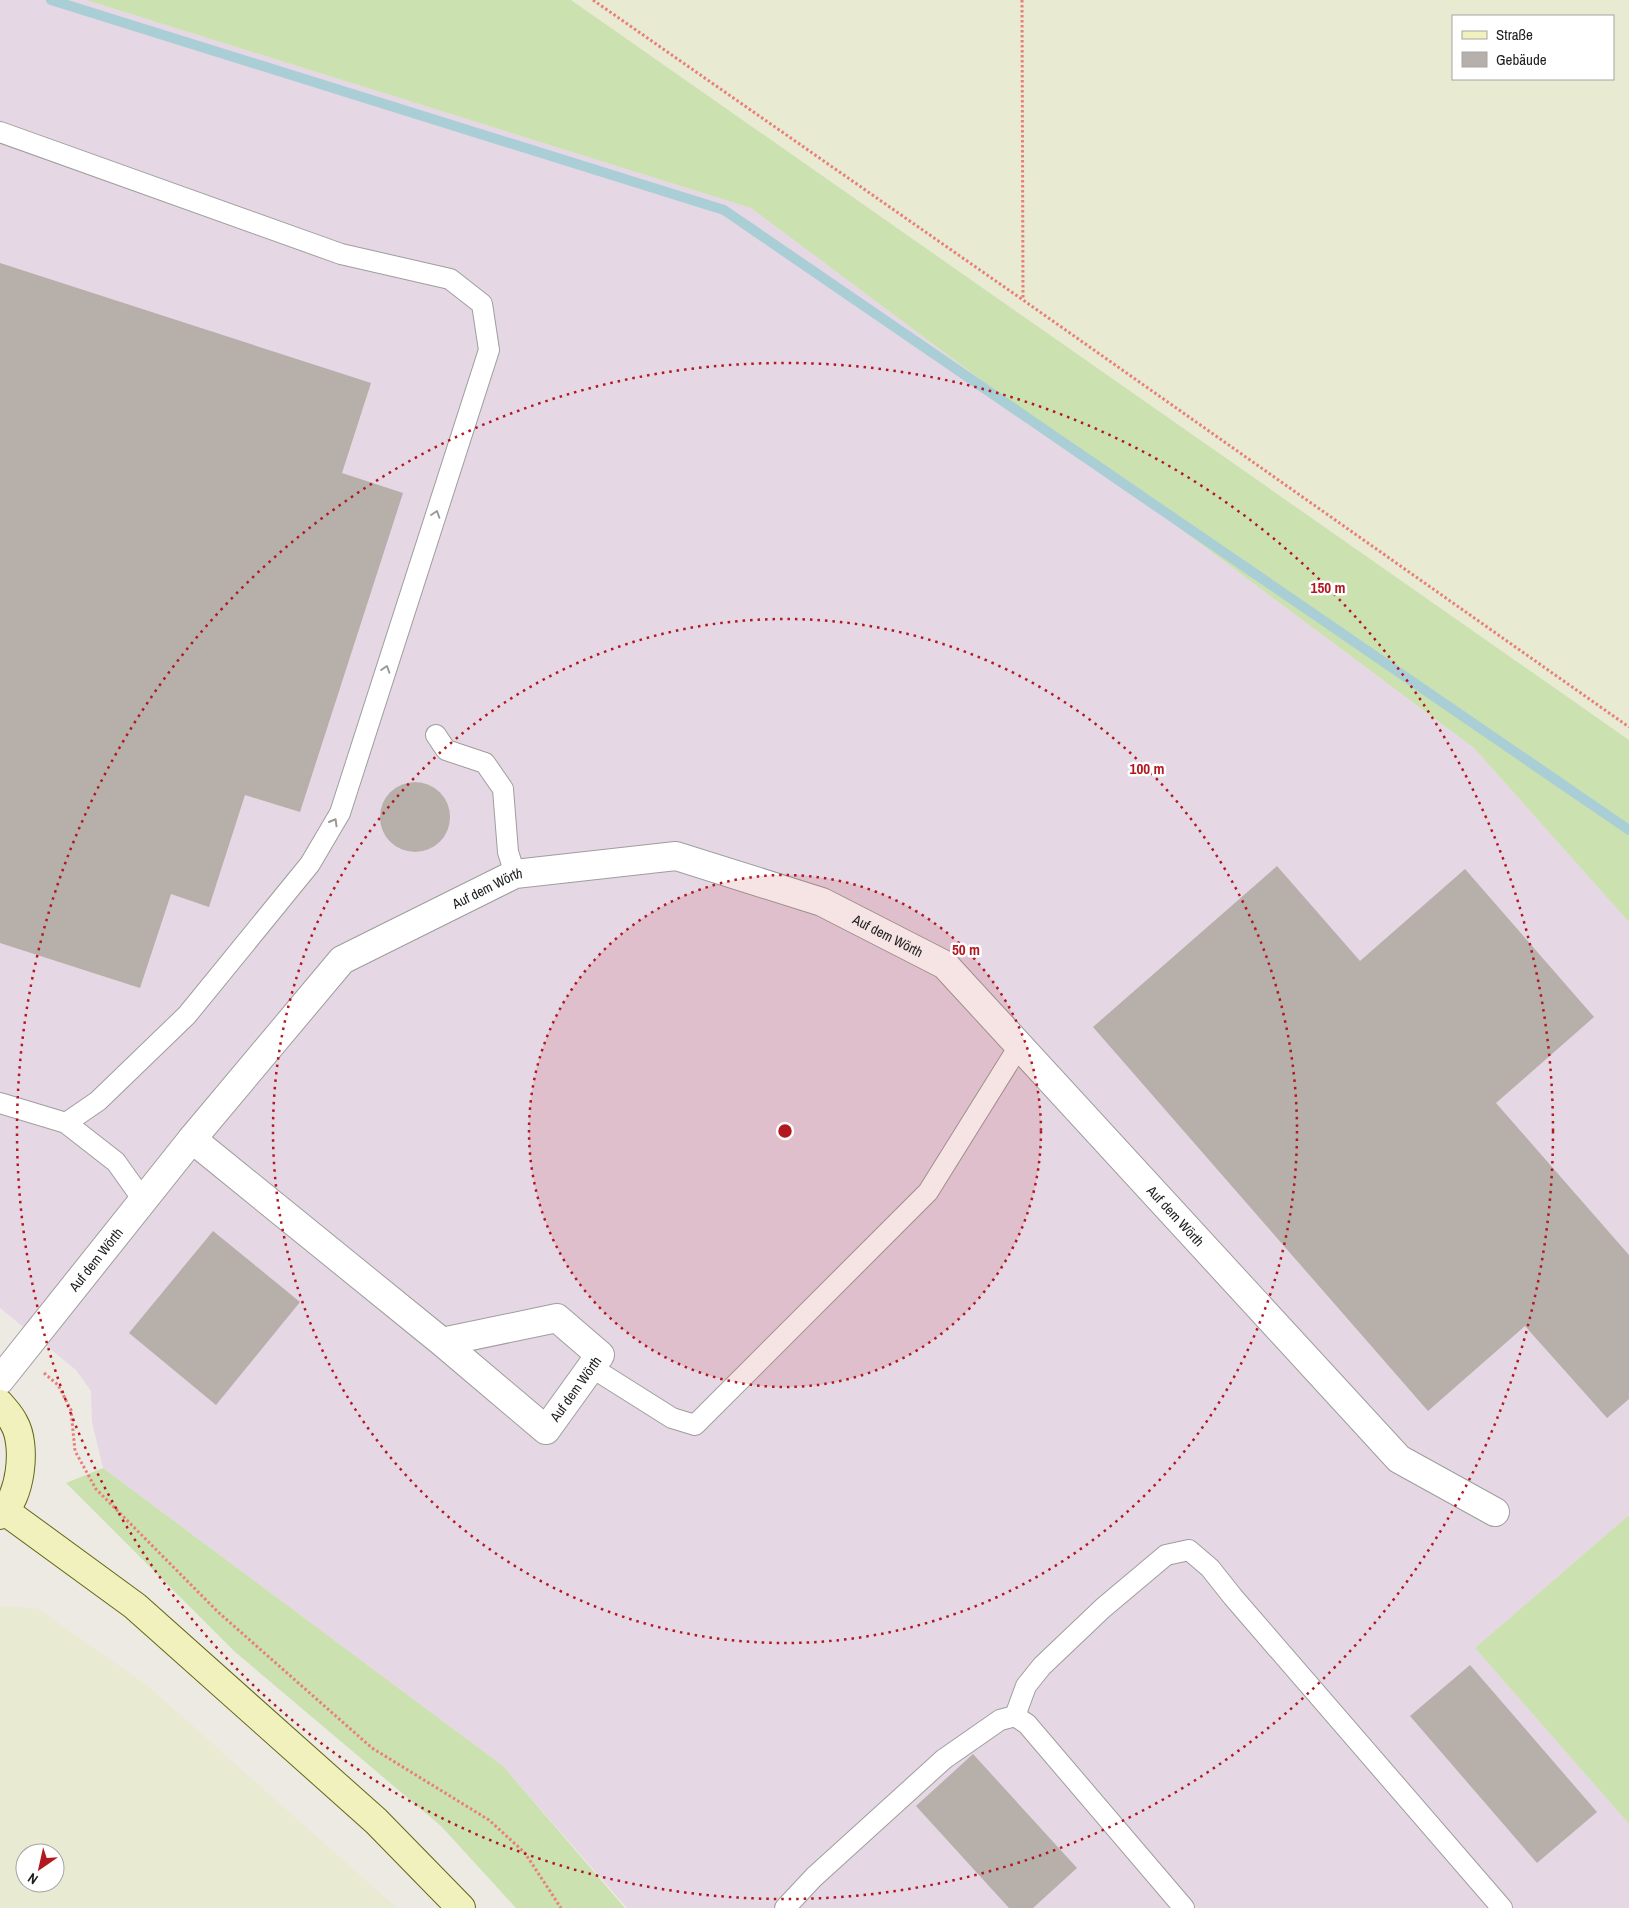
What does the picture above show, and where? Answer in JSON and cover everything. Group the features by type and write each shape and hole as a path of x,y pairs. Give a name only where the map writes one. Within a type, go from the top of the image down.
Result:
{"street":[{"name":"Auf dem Wörth","path":"0,1380 192,1139 342,960 515,874 676,856 822,902 945,965 1399,1459 1495,1512"},
{"name":"Auf dem Wörth","path":"192,1139 442,1342 546,1430 600,1355 557,1318 442,1342"},
{"path":"0,1404 15,1424 22,1453 17,1486 3,1513 135,1606 376,1821 461,1908"}],"lane":[{"path":"0,132 341,254 450,279 482,304 490,350 340,813 310,864 187,1015 98,1101 66,1123"},
{"path":"436,735 446,750 485,763 503,790 508,852 515,874"},
{"path":"591,1367 672,1418 695,1425 928,1192 1019,1046"},
{"path":"0,1103 66,1123 116,1162 143,1200"},
{"path":"1015,1716 1026,1686 1042,1666 1103,1608 1166,1556 1188,1550 1210,1568 1502,1908"},
{"path":"786,1908 814,1878 944,1759 1000,1720 1015,1716 1027,1724 1184,1908"}],"path":[{"path":"592,0 1629,727"},
{"path":"1022,0 1022,300"},
{"path":"20,1354 58,1384 71,1410 75,1451 96,1489 218,1612 372,1748 489,1820 525,1853 561,1908"}],"shaded area":[{"path":"0,0 86,0 751,208 1474,748 1629,922 1629,1515 1475,1648 1629,1824 1629,1908 627,1908 503,1766 103,1468 92,1422 91,1391 76,1370 0,1308"}],"green space":[{"path":"86,0 571,0 1629,740 1629,922 1474,748 751,208"},
{"path":"571,0 1629,0 1629,740"},
{"path":"103,1468 503,1766 625,1908 516,1908 441,1826 234,1651 66,1483"},
{"path":"1629,1515 1629,1824 1475,1648"},
{"path":"0,1606 37,1608 148,1686 397,1908 0,1908"}],"building":[{"path":"0,263 371,383 342,473 403,493 300,812 245,795 209,907 171,894 140,988 0,943"},
{"path":"415,782 428,785 440,792 447,804 450,817 447,830 440,842 428,849 415,852 402,849 390,842 383,830 380,817 383,804 390,792 402,785"},
{"path":"1277,866 1360,961 1465,869 1594,1017 1496,1103 1629,1255 1629,1399 1607,1418 1525,1326 1428,1411 1093,1027"},
{"path":"213,1231 300,1302 216,1405 129,1333"},
{"path":"1470,1665 1597,1812 1537,1863 1410,1716"},
{"path":"973,1754 1077,1868 1033,1908 1009,1908 916,1806"}],"waterway":[{"path":"51,0 724,210 1629,830"}]}
